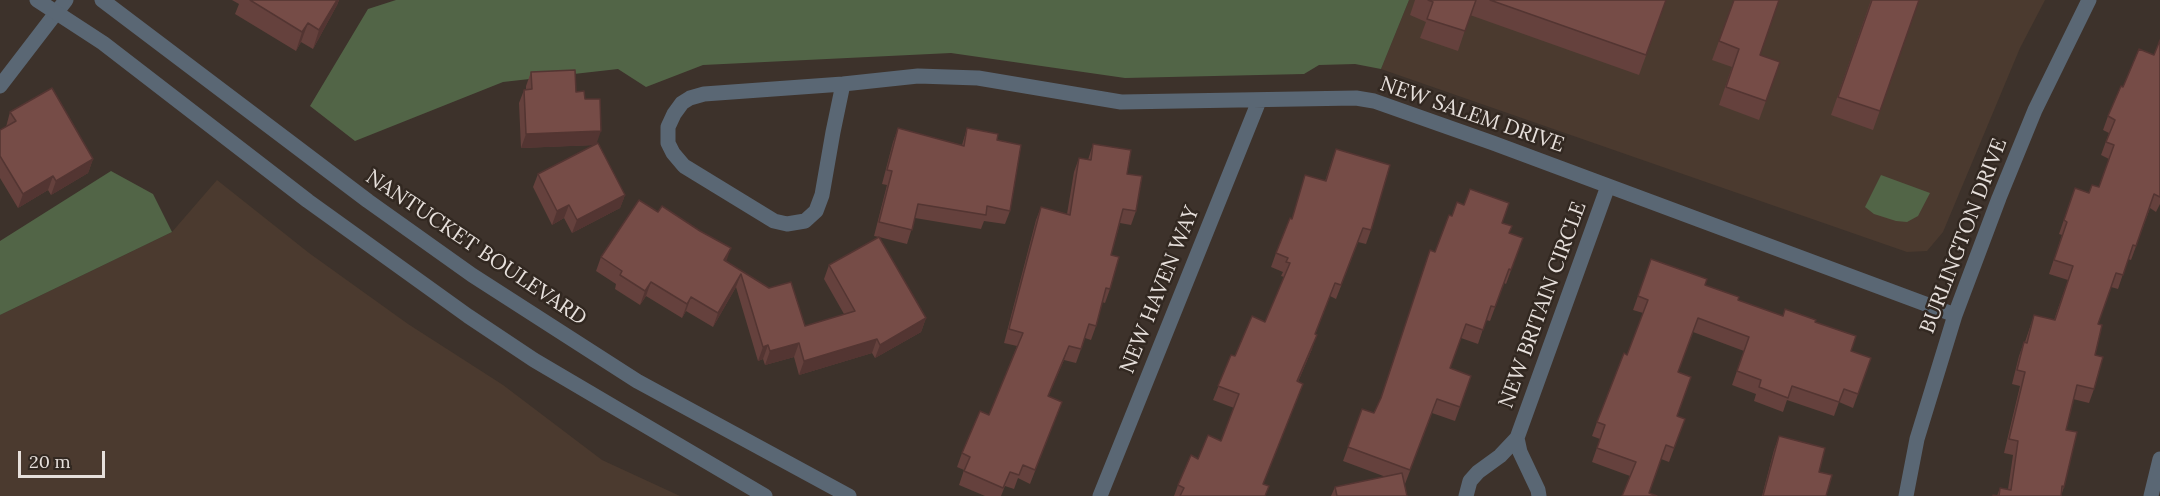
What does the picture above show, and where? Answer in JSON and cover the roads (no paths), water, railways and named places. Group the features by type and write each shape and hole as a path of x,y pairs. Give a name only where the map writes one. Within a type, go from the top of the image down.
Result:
{"street":[{"path":"37,0 103,43 308,201 468,316 534,360 765,496"},
{"path":"0,86 66,0"},
{"name":"NANTUCKET BOULEVARD","path":"102,0 368,201 472,275 637,381 849,496"},
{"name":"BURLINGTON DRIVE","path":"1906,496 1920,428 1955,315 2035,110 2089,0"},
{"name":"NEW SALEM DRIVE","path":"843,84 822,195 816,211 805,221 787,225 774,221 684,166 668,143 668,127 674,114 690,98 704,94 918,76 978,78 1120,102 1356,98 1374,101 1955,315"},
{"name":"NEW HAVEN WAY","path":"1100,496 1259,101"},
{"name":"NEW BRITAIN CIRCLE","path":"1466,496 1470,481 1500,456 1517,438 1608,186"},
{"name":"NEW BRITAIN CIRCLE","path":"1517,438 1520,452 1539,496"},
{"path":"2151,496 2160,459"}]}
